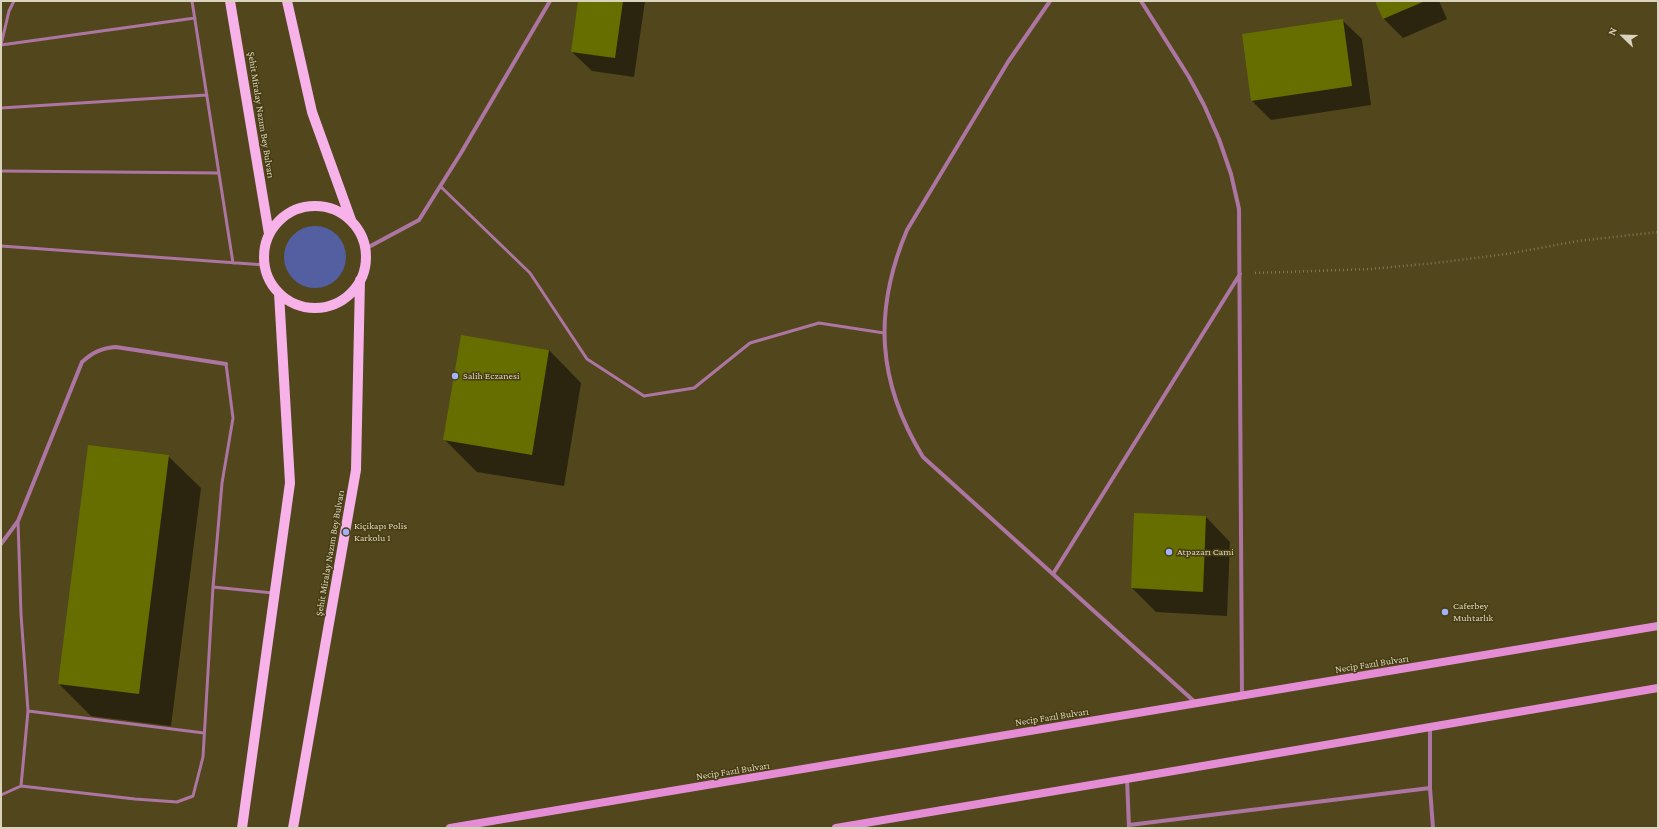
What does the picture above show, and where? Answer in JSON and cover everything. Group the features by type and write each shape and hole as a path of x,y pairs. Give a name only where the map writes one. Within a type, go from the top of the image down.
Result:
{"main road":[{"name":"Şehit Miralay Nazım Bey Bulvarı","path":"230,1 269,234"},
{"path":"287,1 312,112 351,220 360,233 365,249 365,264 360,280 351,293 338,302 323,307 307,307 292,302 279,293 269,280 264,265 264,249 269,234 279,221 291,211 307,206 323,206 338,211 351,220"},
{"name":"Şehit Miralay Nazım Bey Bulvarı","path":"293,828 356,470 360,280"},
{"path":"242,828 290,483 279,293"}],"street":[{"path":"365,249 419,220 550,1"},
{"path":"1050,1 1008,62 907,230 897,254 890,279 884,333 886,362 891,389 899,413 910,436 923,457 1196,704"},
{"path":"1141,1 1189,77 1204,105 1219,139 1231,174 1239,209 1242,696"},
{"path":"1052,574 1240,273"},
{"path":"1,544 18,521 82,362 89,356 106,348 116,347 226,364"},
{"name":"Necip Fazıl Bulvarı","path":"450,828 1658,626"},
{"path":"836,828 1658,688"},
{"path":"1430,728 1430,788 1433,828"},
{"path":"1127,778 1129,827 1430,788"}],"lane":[{"path":"14,1 9,11 1,45 195,18"},
{"path":"192,1 233,263"},
{"path":"1,108 207,95"},
{"path":"1,171 219,173"},
{"path":"440,186 530,273 587,359 644,396 694,388 750,343 819,322 884,333"},
{"path":"1,246 264,265"},
{"path":"1,795 21,786 135,799 177,802 193,796 203,757 213,587 222,483 233,418 226,364"},
{"path":"18,521 21,614 28,711 21,786"},
{"path":"213,587 275,593"},
{"path":"28,711 204,733"}],"path":[{"path":"1240,273 1370,269 1435,263 1507,254 1578,241 1658,232"}],"shaded area":[{"path":"315,226 327,229 337,235 343,245 346,257 343,269 337,279 327,285 315,288 303,285 293,279 287,269 284,257 287,245 293,235 303,229"}],"building":[{"path":"578,1 623,1 615,58 571,52"},
{"path":"1375,1 1425,1 1383,19"},
{"path":"1343,19 1352,86 1251,101 1242,34"},
{"path":"461,335 549,350 532,455 443,440"},
{"path":"88,445 169,455 139,694 58,684"},
{"name":"Atpazarı Cami","path":"1134,513 1206,516 1203,592 1131,588"}],"place":[{"name":"Salih Eczanesi","path":"455,376"},
{"name":"Kiçikapı Polis Karkolu 1","path":"346,532"},
{"name":"Atpazarı Cami","path":"1169,552"},
{"name":"Caferbey Muhtarlık","path":"1445,612"}]}
